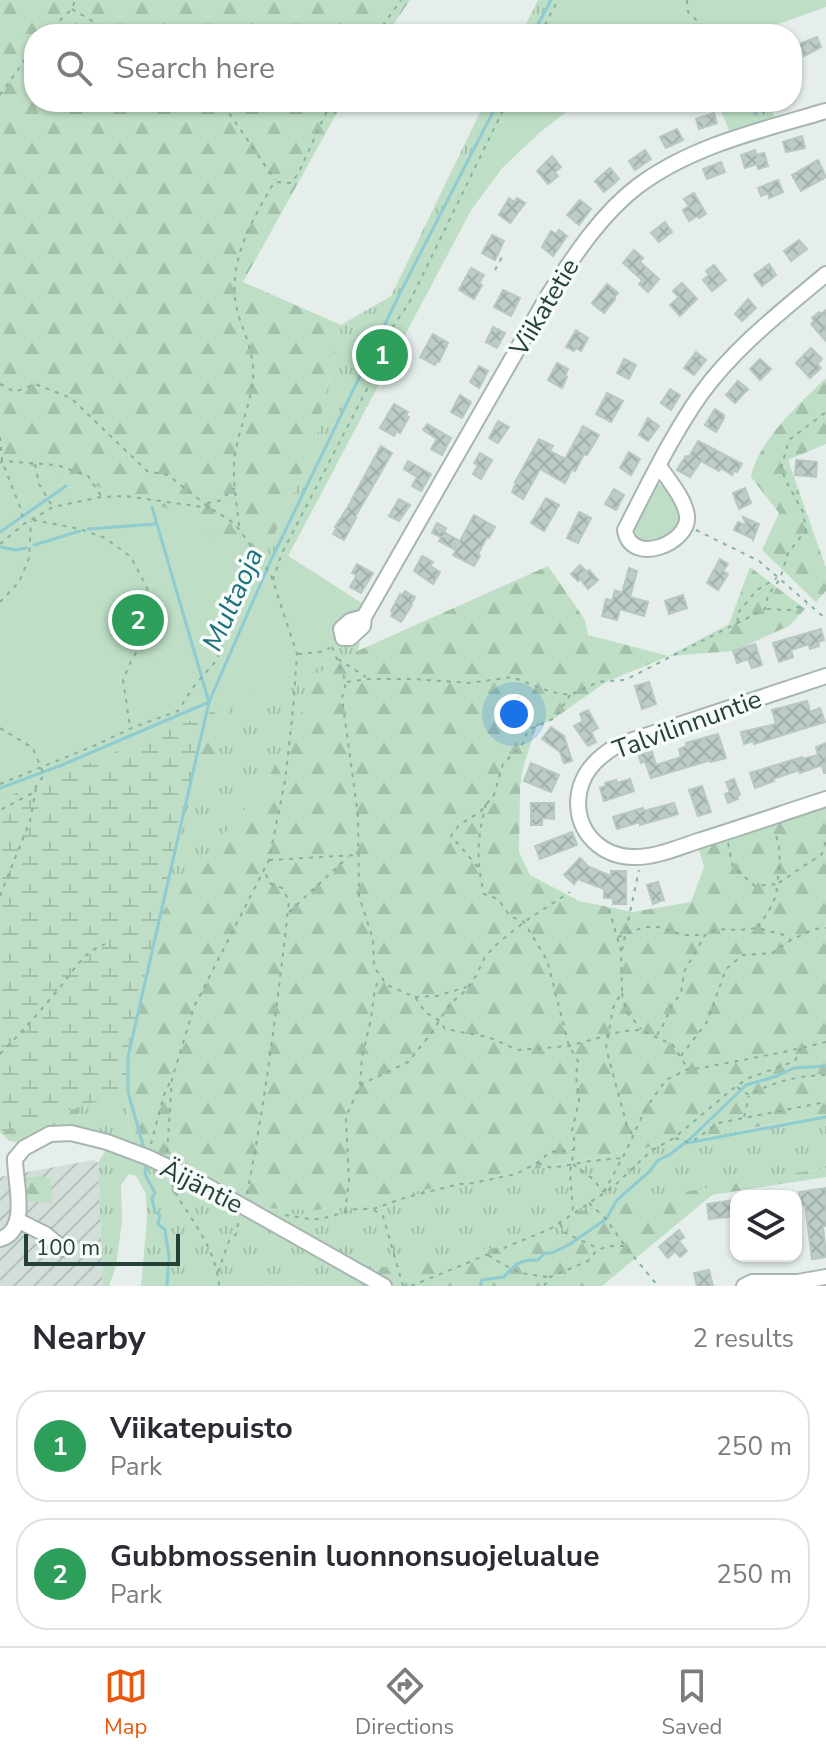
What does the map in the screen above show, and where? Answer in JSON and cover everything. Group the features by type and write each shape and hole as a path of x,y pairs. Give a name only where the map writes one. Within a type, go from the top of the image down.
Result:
{"street":[{"name":"Viikatetie","path":"364,617 549,294 598,225 637,187 669,166 703,150 826,111"},
{"path":"659,466 684,507 686,526 670,542 645,549 635,546 627,538 625,530 659,466 701,395 747,343 826,274"},
{"name":"Talvilinnuntie","path":"826,676 618,745 594,762 584,777 578,808 584,827 594,843 607,852 623,857 642,857 826,799"},
{"name":"Äijäntie","path":"7,1158 50,1134 88,1136 147,1157 200,1182 384,1286"},
{"path":"0,1239 12,1233 19,1209 7,1158"},
{"path":"17,1220 45,1234 63,1249"},
{"path":"744,1286 752,1282 798,1282 826,1277"}],"path":[{"path":"56,24 72,9 75,0"},
{"path":"384,24 401,0"},
{"path":"545,24 558,0"},
{"path":"685,1 688,12 701,24"},
{"path":"72,9 97,24"},
{"path":"0,95 24,61"},
{"path":"228,112 275,181 291,183 326,112"},
{"path":"273,581 282,553 380,364 390,331 409,303 502,112"},
{"path":"763,112 772,127"},
{"path":"239,529 234,462 253,378 251,349 235,303 233,280 253,218 275,181"},
{"path":"495,270 503,255"},
{"path":"0,384 15,392 35,384 71,398 147,471 168,475 231,521 271,575 297,654 285,781 269,860 194,1007 147,1157"},
{"path":"765,609 768,595 779,578 788,553 806,530 803,512 781,468 789,440 826,412"},
{"path":"0,437 1,462 24,524"},
{"path":"1,462 57,465 88,476 101,497"},
{"path":"35,463 39,484 53,507"},
{"path":"206,503 219,501 235,488"},
{"path":"0,544 24,524 53,507 101,497 125,496 210,508"},
{"path":"0,602 19,582 29,558 32,520"},
{"path":"32,520 80,529 105,538 131,557 147,588 151,612 148,634 123,680 130,728"},
{"path":"686,526 759,561 826,619"},
{"path":"0,784 130,728 178,711 194,686 217,660 232,616 252,583 260,558"},
{"path":"738,624 737,614 757,590 779,578"},
{"path":"478,868 451,836 459,825 480,812 494,795 503,764 522,745 528,730 555,718 570,695 598,682 625,680 765,609 789,610 808,603"},
{"path":"297,654 320,652 332,647 346,682 342,698 358,815 359,896 373,939 374,967 387,985 415,997 436,996 468,987"},
{"path":"337,659 368,679"},
{"path":"346,682 368,679 470,683 512,677 551,692 570,695"},
{"path":"0,728 33,748 44,775 31,794 0,810"},
{"path":"0,896 30,821 36,787"},
{"path":"486,804 479,831 478,868 484,894 498,899 510,916 524,922 547,960 569,1046 578,1061 579,1101 572,1131 575,1143 570,1172 572,1211 575,1212"},
{"path":"757,928 777,895 780,866 777,839 768,819"},
{"path":"726,832 733,867 755,886 777,884 822,854 826,840"},
{"path":"288,913 350,855"},
{"path":"269,860 358,855"},
{"path":"642,857 621,951 622,992 626,1011 641,1030 673,1045 688,1069"},
{"path":"219,1286 218,1274 229,1241 236,1234 248,1209 288,913 289,901 282,888 269,883 264,869"},
{"path":"360,1085 408,1062 450,1004 468,987 485,957 502,939 570,892"},
{"path":"609,909 621,951"},
{"path":"617,938 644,927 658,927 683,935 705,935 717,929 757,928 791,940"},
{"path":"681,1057 707,1022 726,969 743,955 772,953 814,929 826,928"},
{"path":"655,1037 681,993 684,972 705,935"},
{"path":"0,1054 23,1032 91,949 105,944"},
{"path":"345,1212 349,1181 346,1117 360,1085 375,988 381,977"},
{"path":"622,992 613,1008 606,1048 627,1126 634,1136"},
{"path":"415,997 425,1012 440,1021 445,1029 488,1037 518,1050 569,1046 623,1031 641,1030"},
{"path":"603,1193 646,1108 666,1080 688,1069 826,1042"},
{"path":"411,1286 550,1229 613,1187 651,1151 674,1138 735,1087 749,1078 795,1061 801,1048"},
{"path":"749,1095 794,1077 826,1075"},
{"path":"735,1087 749,1095"},
{"path":"744,1118 749,1095"},
{"path":"674,1138 693,1141 718,1123 826,1102"},
{"path":"248,1209 309,1219 335,1217 459,1184 509,1176 537,1163 550,1152 574,1150"},
{"path":"537,1163 552,1168 623,1158"},
{"path":"572,1163 593,1179 603,1193"},
{"path":"588,1203 606,1219 658,1286"},
{"path":"373,1209 383,1216 403,1286"},
{"path":"560,1222 563,1232 597,1250"},
{"path":"610,1246 618,1237"},
{"path":"488,1255 512,1271 550,1277 588,1261 597,1250 625,1246"},
{"path":"544,1286 550,1277"}],"shaded area":[{"path":"93,1160 98,1163 103,1286 0,1286 0,1177"}],"green space":[{"path":"0,0 410,0 394,24 24,24 24,112 337,112 243,282 341,325 314,447 268,549 250,600 225,727 210,772 163,849 0,1045"},
{"path":"538,0 599,0 588,24 526,24"},
{"path":"551,0 826,0 826,7 778,24 538,24"},
{"path":"480,112 548,112 539,133 502,168 471,210 288,556 363,604 357,614 340,620 336,628 360,643 356,655 310,677 301,712 261,793 234,821 123,1084 132,1143 74,1126 79,1114 0,1045 240,640 268,549 314,447 341,325 391,296"},
{"path":"493,112 566,112 502,168 471,210 288,556 363,604 334,625 333,637 339,659 0,800 0,456 166,508 255,562 262,580 402,289"},
{"path":"721,112 773,112 775,118 729,130"},
{"path":"826,378 826,444 788,460 826,568 826,591 816,602 762,550 779,513 751,477 771,437"},
{"path":"656,482 677,500 680,528 659,542 645,543 638,538 635,528"},
{"path":"0,547 209,702 128,1057 128,1092 0,1132"},
{"path":"548,566 585,620 588,635 669,656 606,682 555,718 536,727 520,787 519,852 530,875 579,901 633,912 691,902 704,867 699,850 826,807 826,1114 317,1210 255,1208 132,1143 123,1084 141,939 234,821 261,793 301,712 310,677 355,655 355,652"},
{"path":"750,567 805,609 789,626 733,651 669,656 729,624"},
{"path":"84,1078 79,1114 74,1126 40,1133 23,1143 9,1141 0,1132 0,1115"},
{"path":"826,1114 826,1168 751,1180 567,1235 366,1270 255,1208 317,1210"},
{"path":"108,1146 195,1183 348,1271 265,1286 141,1286 146,1194 136,1176 129,1174 121,1185 122,1221 116,1266 109,1286 103,1286 98,1163"},
{"path":"826,1168 826,1177 712,1195 602,1286 265,1286 567,1235 575,1212"},
{"path":"40,1176 51,1179 52,1203 26,1201 22,1178"},
{"path":"348,1271 363,1286 265,1286"}],"building":[{"path":"817,37 821,47 804,56 802,43"},
{"path":"714,113 717,123 699,129 696,119"},
{"path":"677,129 683,140 666,148 660,137"},
{"path":"802,136 805,148 786,152 783,142"},
{"path":"645,150 651,159 635,170 629,161"},
{"path":"755,150 756,155 764,153 768,166 758,169 757,164 745,168 741,155"},
{"path":"552,156 561,167 555,172 558,176 548,184 537,171"},
{"path":"818,160 826,177 801,191 792,175"},
{"path":"721,162 725,172 707,179 703,169"},
{"path":"610,168 619,179 604,192 595,181"},
{"path":"778,180 783,192 769,198 768,193 761,196 758,188"},
{"path":"694,193 706,214 689,221 683,210 689,206 684,199"},
{"path":"509,198 525,203 510,223 499,215"},
{"path":"580,200 591,209 579,225 567,215"},
{"path":"665,222 672,232 659,242 651,233"},
{"path":"559,230 567,236 553,256 542,247 551,231 556,234"},
{"path":"492,235 504,241 495,260 482,253"},
{"path":"799,240 807,249 791,261 784,251"},
{"path":"634,250 643,258 640,262 659,279 648,292 639,284 642,280 623,263"},
{"path":"769,264 776,275 762,286 754,275"},
{"path":"714,265 726,280 712,291 703,280 709,275 706,271"},
{"path":"471,268 484,275 474,299 459,290"},
{"path":"682,283 697,299 680,316 670,305 679,297 673,291"},
{"path":"607,284 618,293 604,313 592,303"},
{"path":"503,290 520,298 511,316 494,307"},
{"path":"748,299 756,308 742,321 735,314"},
{"path":"826,310 826,341 811,324 814,321 812,318"},
{"path":"493,327 505,333 497,348 486,342"},
{"path":"576,330 588,338 581,351 566,347"},
{"path":"433,334 448,343 435,365 420,357"},
{"path":"811,348 822,359 817,364 821,368 810,378 796,363"},
{"path":"696,352 706,360 694,375 684,368"},
{"path":"624,359 636,365 629,379 617,373"},
{"path":"760,359 771,369 760,380 750,369"},
{"path":"557,363 568,369 562,388 548,380"},
{"path":"479,366 488,371 479,388 470,382"},
{"path":"738,381 748,389 735,403 726,395"},
{"path":"670,389 680,395 671,410 661,403"},
{"path":"607,393 623,401 611,422 596,414"},
{"path":"460,395 471,402 462,418 451,412"},
{"path":"394,404 408,412 406,415 409,417 400,433 397,431 394,436 380,428"},
{"path":"715,409 724,415 716,432 705,425"},
{"path":"648,418 659,426 648,441 639,435"},
{"path":"498,421 509,427 498,443 489,438"},
{"path":"427,424 451,438 442,455 431,449 437,439 423,430"},
{"path":"583,426 599,435 565,483 540,469 523,499 512,492 539,439 553,446 550,451 565,459"},
{"path":"698,441 742,464 737,472 735,470 732,475 701,461 690,477 677,470"},
{"path":"381,446 392,453 344,540 333,534 335,527"},
{"path":"629,452 640,459 631,475 620,468"},
{"path":"480,453 492,460 481,479 473,474 478,465 474,463"},
{"path":"796,460 817,462 816,477 795,475"},
{"path":"408,461 431,474 421,491 412,486 417,477 404,469"},
{"path":"745,488 751,503 739,509 733,493"},
{"path":"614,489 624,495 616,510 605,504"},
{"path":"546,498 559,505 544,531 531,523"},
{"path":"399,499 410,505 399,521 389,516"},
{"path":"579,512 591,518 578,543 567,538"},
{"path":"474,515 495,527 474,566 453,555 456,550 439,541 441,537 432,533 437,523 446,528 444,532 460,541"},
{"path":"743,517 759,524 753,540 734,530 738,522 747,526"},
{"path":"422,556 433,562 430,566 440,572 433,584 414,571"},
{"path":"720,559 728,564 721,570 728,574 718,590 707,583"},
{"path":"357,564 373,573 361,593 350,587 357,575 352,573"},
{"path":"580,565 598,580 588,589 571,574"},
{"path":"629,568 637,571 630,597 648,602 644,616 620,609 617,620 602,616 606,599 612,601 615,590 622,593"},
{"path":"405,591 415,597 401,622 391,616 391,611"},
{"path":"683,595 687,608 669,614 665,601"},
{"path":"821,629 824,640 818,642 819,646 810,649 809,644 791,650 793,657 779,662 773,643"},
{"path":"755,644 762,665 752,668 748,659 737,663 733,651"},
{"path":"649,682 656,704 642,709 635,686"},
{"path":"807,701 810,712 820,708 825,722 754,744 753,741 744,744 741,732 776,724 772,710"},
{"path":"588,710 598,728 591,732 596,742 588,746 574,726 583,721 580,714"},
{"path":"551,727 564,736 572,761 564,763 560,752 542,739"},
{"path":"718,734 726,758 651,778 645,761 641,763 638,753 651,749 656,765 681,757 679,749 687,746 686,743"},
{"path":"826,743 826,773 822,765 800,773 799,770 755,788 750,773 818,755 816,747"},
{"path":"531,763 559,775 551,792 524,781"},
{"path":"630,779 634,791 604,801 600,788 606,786 605,783"},
{"path":"734,779 740,795 728,803 725,794 730,792 726,782"},
{"path":"702,786 711,812 698,816 689,790"},
{"path":"531,803 554,803 554,819 542,818 542,825 531,825"},
{"path":"674,803 678,814 617,829 613,817"},
{"path":"572,832 577,845 540,859 535,846"},
{"path":"580,858 589,867 611,876 611,871 626,871 626,904 613,904 613,898 604,898 604,889 578,879 574,884 564,875"},
{"path":"658,882 664,900 653,904 647,885"},
{"path":"826,1188 826,1226 823,1226 826,1257 812,1259 802,1192"},
{"path":"730,1201 730,1217 709,1219 707,1204"},
{"path":"679,1230 684,1237 679,1241 687,1251 680,1257 675,1251 668,1258 659,1247"},
{"path":"709,1270 713,1286 697,1286 694,1273"}],"waterway":[{"name":"Multaoja","path":"538,24 551,0"},
{"name":"Multaoja","path":"144,1149 128,1092 128,1057 209,702 271,560 402,289 493,112"},
{"path":"0,532 66,486"},
{"path":"0,788 209,702 152,507"},
{"path":"88,529 156,524"},
{"path":"34,545 80,531"},
{"path":"0,547 26,548"},
{"path":"480,1286 482,1280 504,1277 518,1263 538,1260 545,1253 570,1244 606,1219 617,1200 658,1160 690,1139 746,1085 794,1068 826,1066"},
{"path":"687,1143 826,1117"},
{"name":"Multaoja","path":"146,1163 145,1174 155,1193 152,1198 155,1212 160,1215 158,1224 165,1230 169,1257 167,1286"}],"place":[{"name":"Viikatepuisto","path":"382,355"},
{"name":"Gubbmossenin luonnonsuojelualue","path":"138,620"}]}
